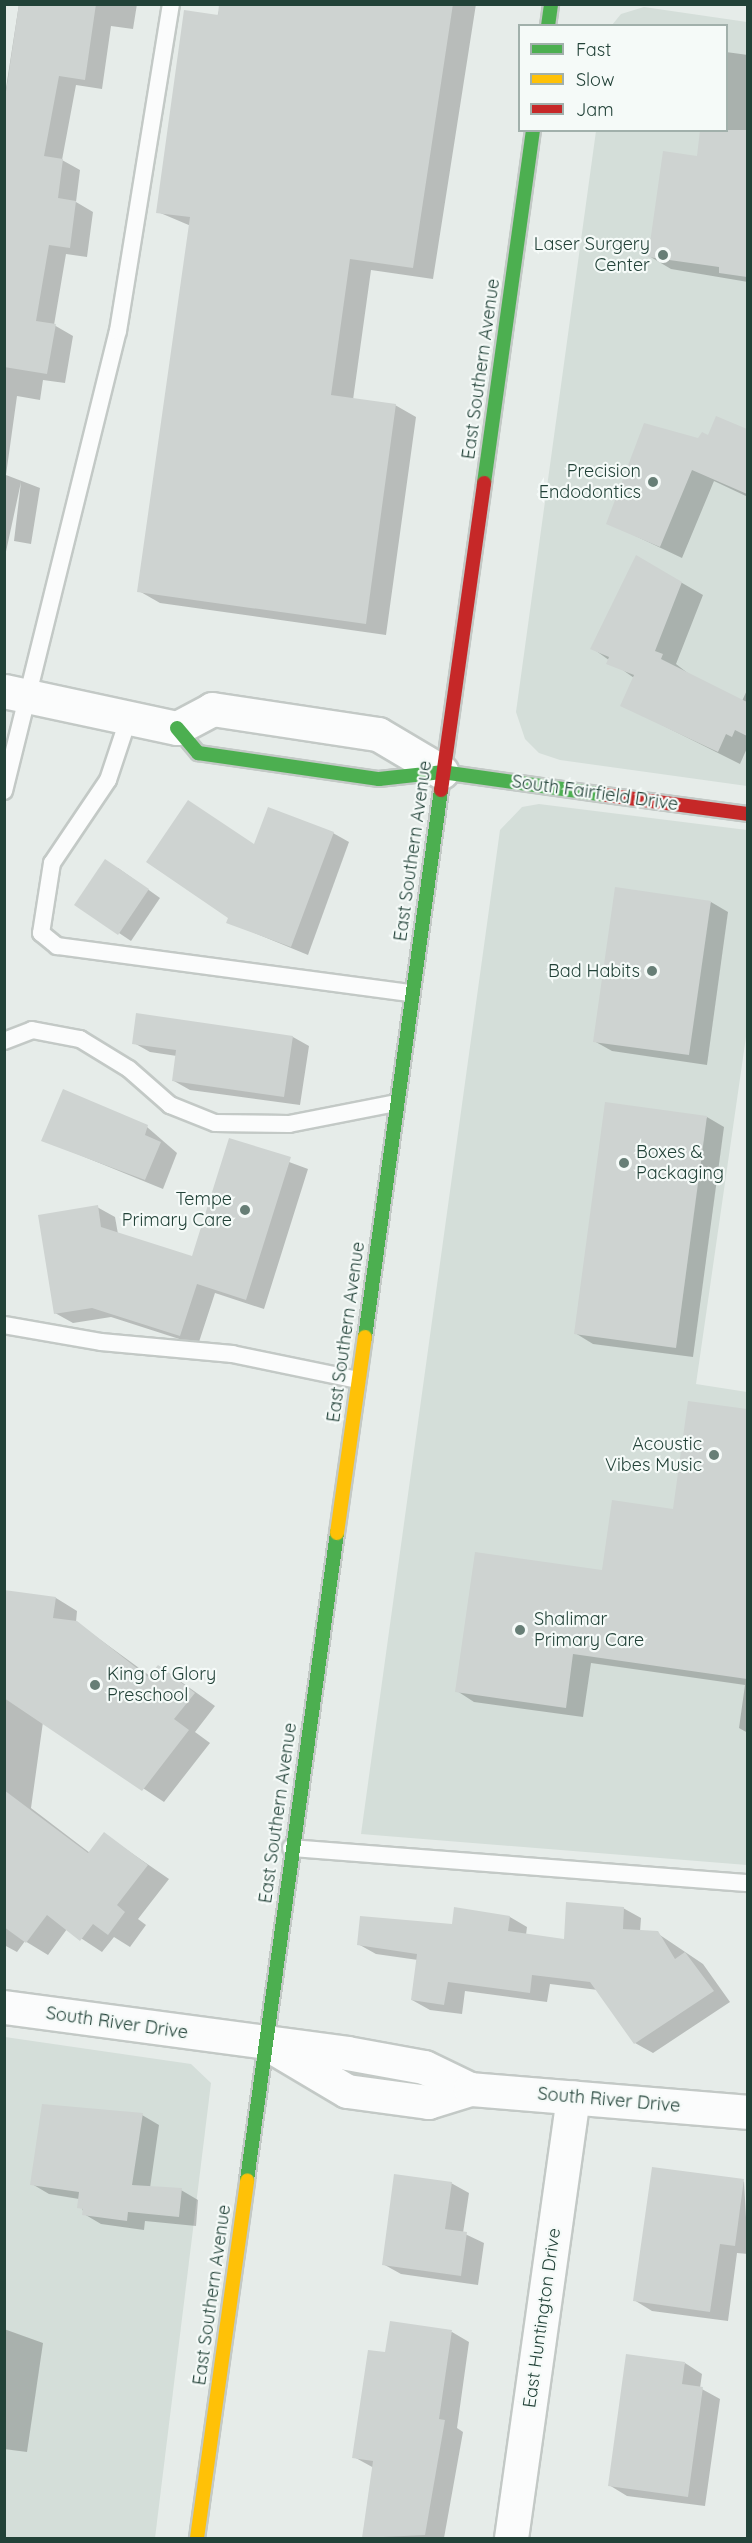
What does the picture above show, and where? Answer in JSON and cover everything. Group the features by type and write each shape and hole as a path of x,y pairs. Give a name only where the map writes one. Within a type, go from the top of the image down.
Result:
{"main road":[{"path":"548,24 551,4"},
{"name":"East Southern Avenue","path":"197,2538 291,1848 533,132"},
{"name":"South Fairfield Drive","path":"177,728 198,753 379,779 442,772 747,814"}],"street":[{"path":"14,694 128,720 177,728"},
{"name":"South Fairfield Drive","path":"177,728 212,709 378,734 442,772"},
{"name":"South River Drive","path":"4,2007 424,2067 470,2090 747,2112"},
{"name":"East Huntington Drive","path":"511,2538 573,2097"}],"lane":[{"path":"4,791 14,694 69,543 118,331 171,4"},
{"path":"128,720 108,780 52,863 41,933 57,946 411,993"},
{"path":"4,1041 32,1030 81,1039 129,1069 170,1105 215,1123 290,1124 396,1103"},
{"path":"4,1325 112,1343 232,1354 357,1380"},
{"path":"291,1848 747,1883"}],"shaded area":[{"path":"644,7 747,22 747,786 560,760 539,753 525,739 516,712 596,132 728,132 728,24 613,24 621,14"},
{"path":"539,804 747,830 747,1030 696,1384 747,1392 747,1865 361,1834 500,830 522,807"},
{"path":"5,2037 191,2064 211,2083 155,2538 5,2538"}],"building":[{"path":"19,4 96,4 85,80 59,76 44,156 63,159 58,198 76,201 70,248 49,245 36,321 56,324 47,374 4,367 4,105"},
{"path":"219,4 453,4 413,268 350,259 331,395 396,404 366,624 137,592 190,217 156,213 184,10 218,15"},
{"path":"747,130 747,277 719,273 719,267 648,257 663,151 697,156 700,132"},
{"name":"Precision Endodontics","path":"716,416 747,429 747,494 692,470 660,547 606,524 644,423 698,438 702,432 708,435"},
{"path":"636,555 682,582 655,651 663,654 661,659 747,702 747,736 735,730 732,737 726,734 718,752 620,706 634,675 606,664 609,657 590,649"},
{"path":"188,800 254,844 268,807 334,832 291,947 226,923 228,918 146,862"},
{"path":"105,859 149,889 118,935 74,905"},
{"name":"Bad Habits","path":"615,887 711,901 689,1055 593,1042"},
{"path":"136,1013 293,1036 284,1097 172,1081 176,1050 132,1044"},
{"path":"63,1089 148,1125 145,1135 161,1142 145,1180 41,1141"},
{"path":"605,1102 707,1116 676,1348 574,1334"},
{"path":"229,1138 291,1157 246,1300 197,1284 180,1336 92,1308 54,1314 38,1215 98,1205 101,1227 192,1256"},
{"path":"688,1401 747,1409 747,1679 573,1654 566,1708 455,1692 475,1552 602,1570 612,1500 673,1509"},
{"name":"King of Glory Preschool","path":"4,1590 56,1597 53,1618 77,1621 148,1677 158,1665 195,1693 174,1719 189,1730 142,1791 4,1698"},
{"path":"4,1790 88,1853 104,1832 148,1865 117,1905 125,1912 108,1935 93,1924 80,1941 47,1915 26,1943 4,1927"},
{"path":"566,1902 624,1907 623,1929 658,1931 675,1959 685,1952 714,1991 634,2044 590,1982 532,1975 530,1993 448,1982 444,2005 411,2000 417,1954 357,1945 360,1916 452,1924 454,1907 510,1916 508,1931 564,1939"},
{"path":"42,2104 143,2113 132,2185 182,2188 179,2217 128,2212 127,2221 82,2215 83,2209 77,2208 79,2192 30,2185"},
{"path":"652,2167 744,2179 735,2246 720,2244 710,2312 633,2301"},
{"path":"394,2174 452,2182 445,2229 467,2232 461,2276 382,2265"},
{"path":"390,2321 452,2330 439,2419 445,2420 425,2535 362,2538 373,2461 352,2458 368,2350 385,2352"},
{"path":"626,2354 685,2362 682,2384 703,2387 688,2497 608,2486"}],"traffic: fast":[{"path":"548,24 551,4"},
{"path":"484,483 533,132"},
{"path":"177,728 198,753 379,779 442,772 606,795"},
{"path":"365,1337 441,790"},
{"path":"247,2180 337,1533"}],"traffic: slow":[{"path":"337,1533 365,1337"},
{"path":"197,2538 247,2180"}],"traffic: jam":[{"path":"441,790 484,483"},
{"path":"606,795 748,814"}],"place":[{"name":"Laser Surgery Center","path":"663,255"},
{"name":"Precision Endodontics","path":"653,482"},
{"name":"Bad Habits","path":"652,971"},
{"name":"Boxes & Packaging","path":"624,1163"},
{"name":"Tempe Primary Care","path":"245,1210"},
{"name":"Acoustic Vibes Music","path":"714,1455"},
{"name":"Shalimar Primary Care","path":"520,1630"},
{"name":"King of Glory Preschool","path":"95,1685"}]}
